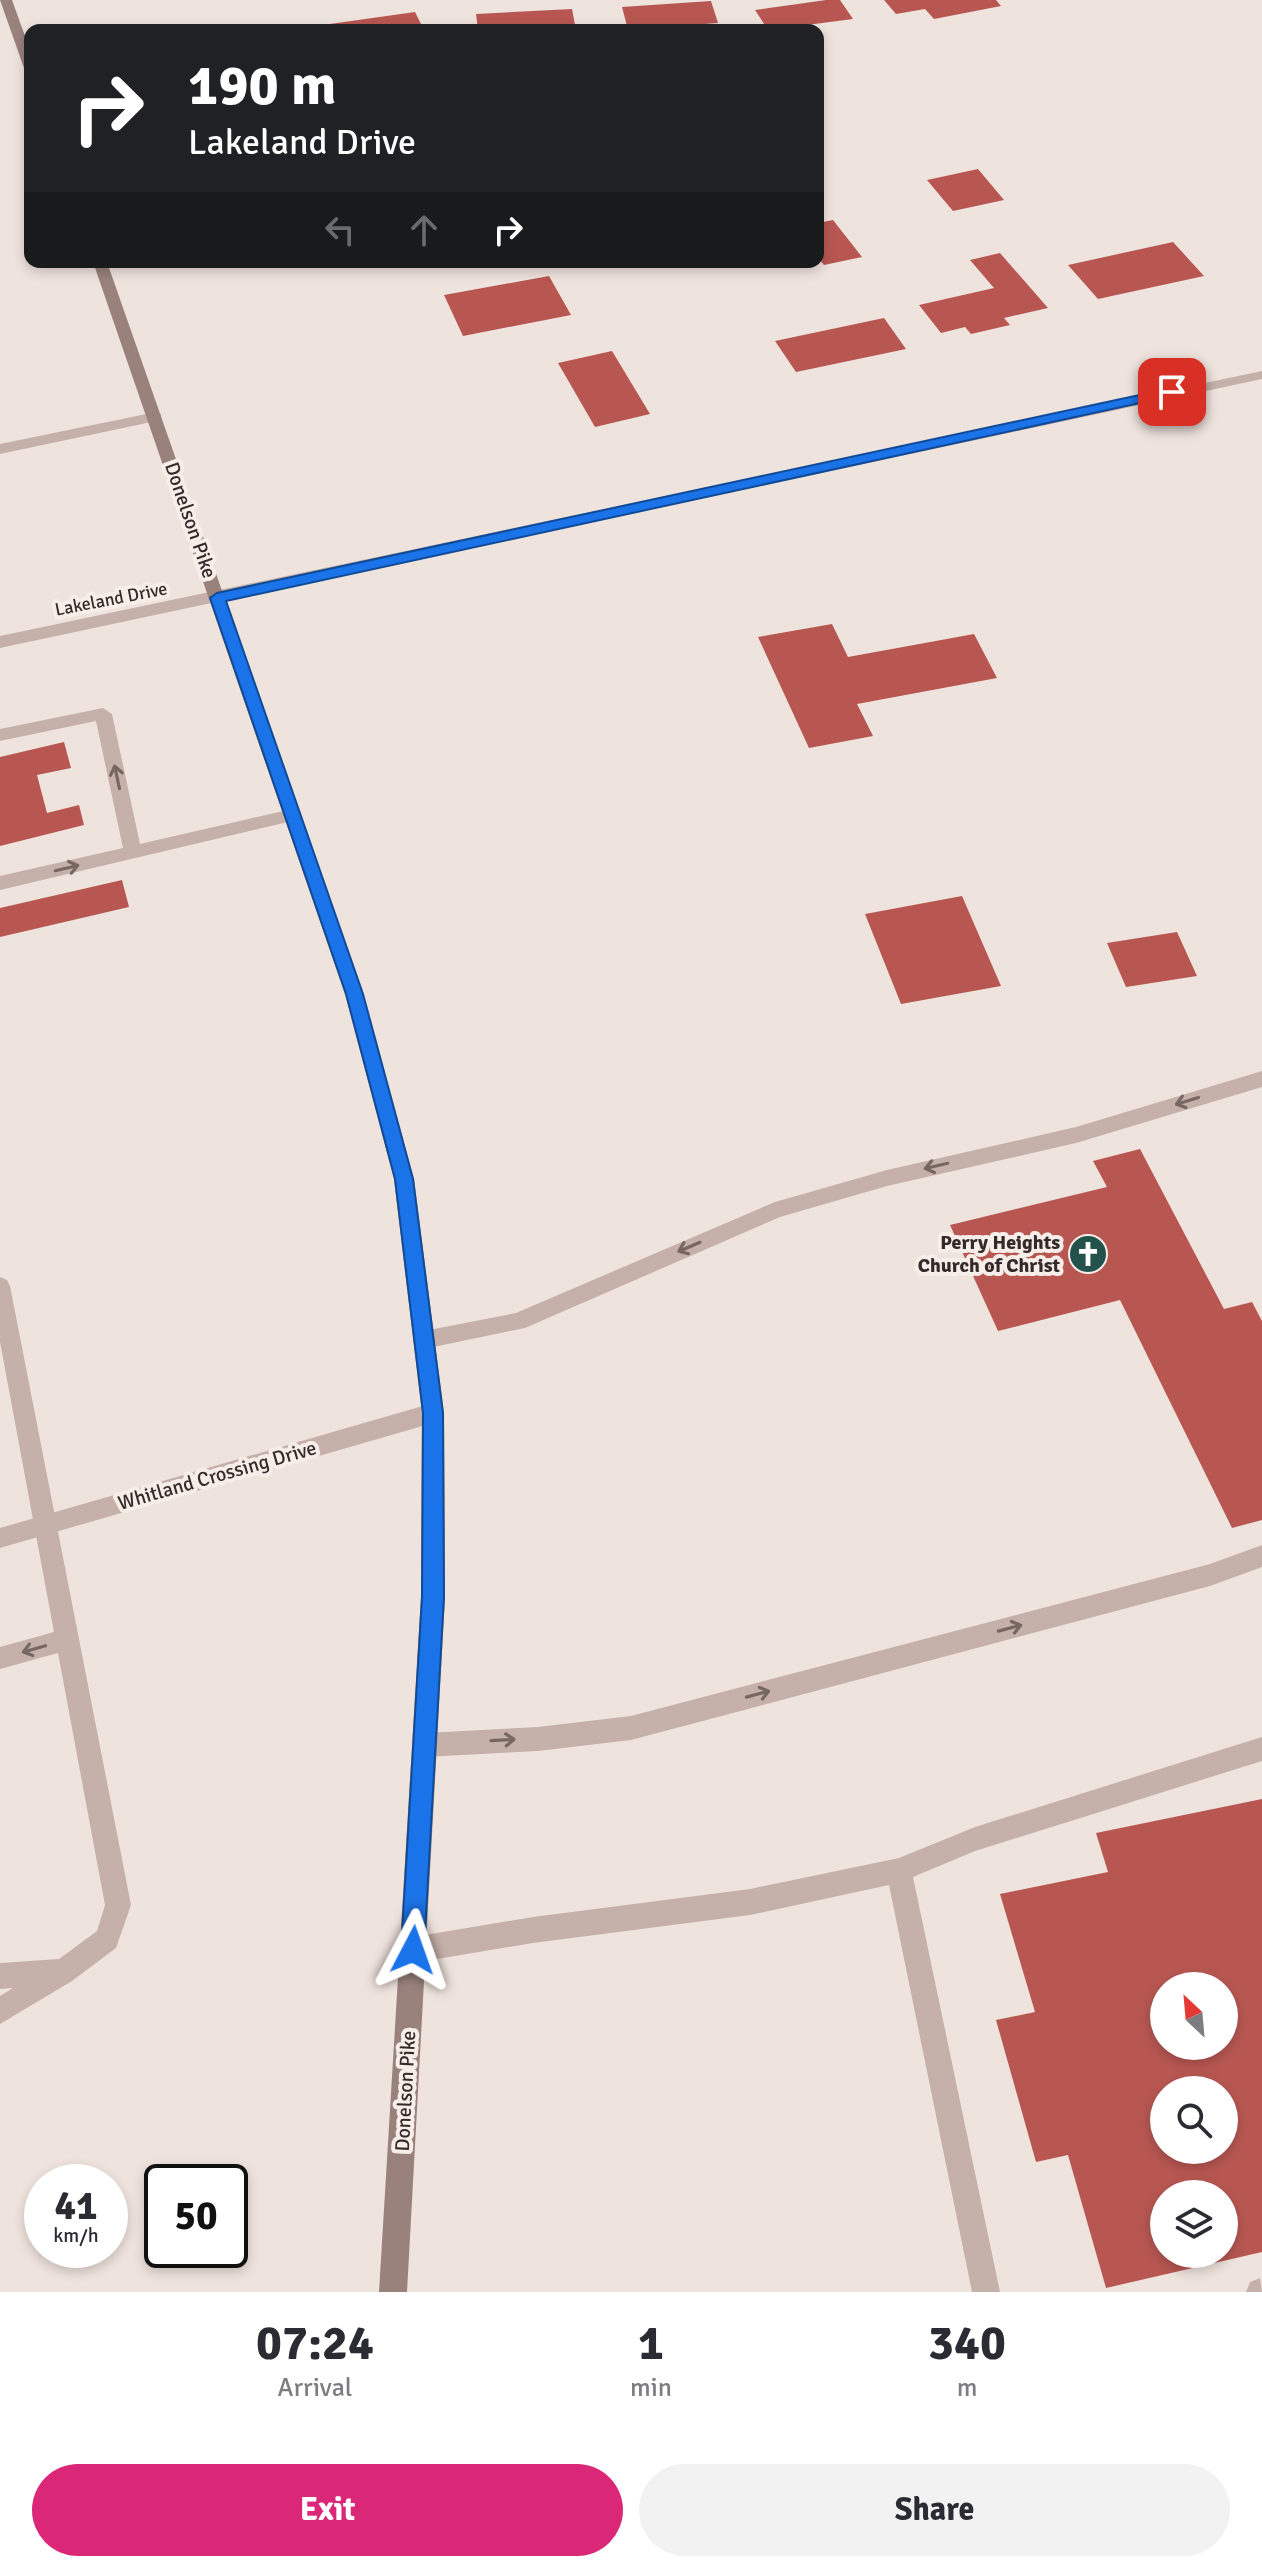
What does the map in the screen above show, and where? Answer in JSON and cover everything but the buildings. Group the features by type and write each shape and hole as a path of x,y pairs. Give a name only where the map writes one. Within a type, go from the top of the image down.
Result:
{"main road":[{"path":"6,0 24,51"},
{"name":"Donelson Pike","path":"102,268 354,994 404,1179 433,1413 433,1597 393,2292"}],"street":[{"name":"Lakeland Drive","path":"0,642 1262,375"},
{"path":"0,449 156,417"},
{"path":"0,735 103,714 133,853"},
{"path":"0,883 292,815"},
{"path":"424,1340 518,1322 775,1210 887,1178 1076,1135 1262,1079"},
{"path":"0,1286 118,1905 107,1939 63,1972 0,2011"},
{"name":"Whitland Crossing Drive","path":"0,1538 433,1413"},
{"path":"425,1745 538,1739 631,1728 1210,1575 1262,1556"},
{"path":"0,1658 68,1639"},
{"path":"413,1950 533,1930 750,1902 899,1870 975,1839 1262,1749"},
{"path":"899,1870 986,2292"},
{"path":"0,1976 63,1972"}],"place":[{"name":"Perry Heights Church of Christ","path":"1088,1254"}],"route":[{"path":"413,1950 433,1597 433,1413 404,1179 354,994 217,598 1172,392"}]}
